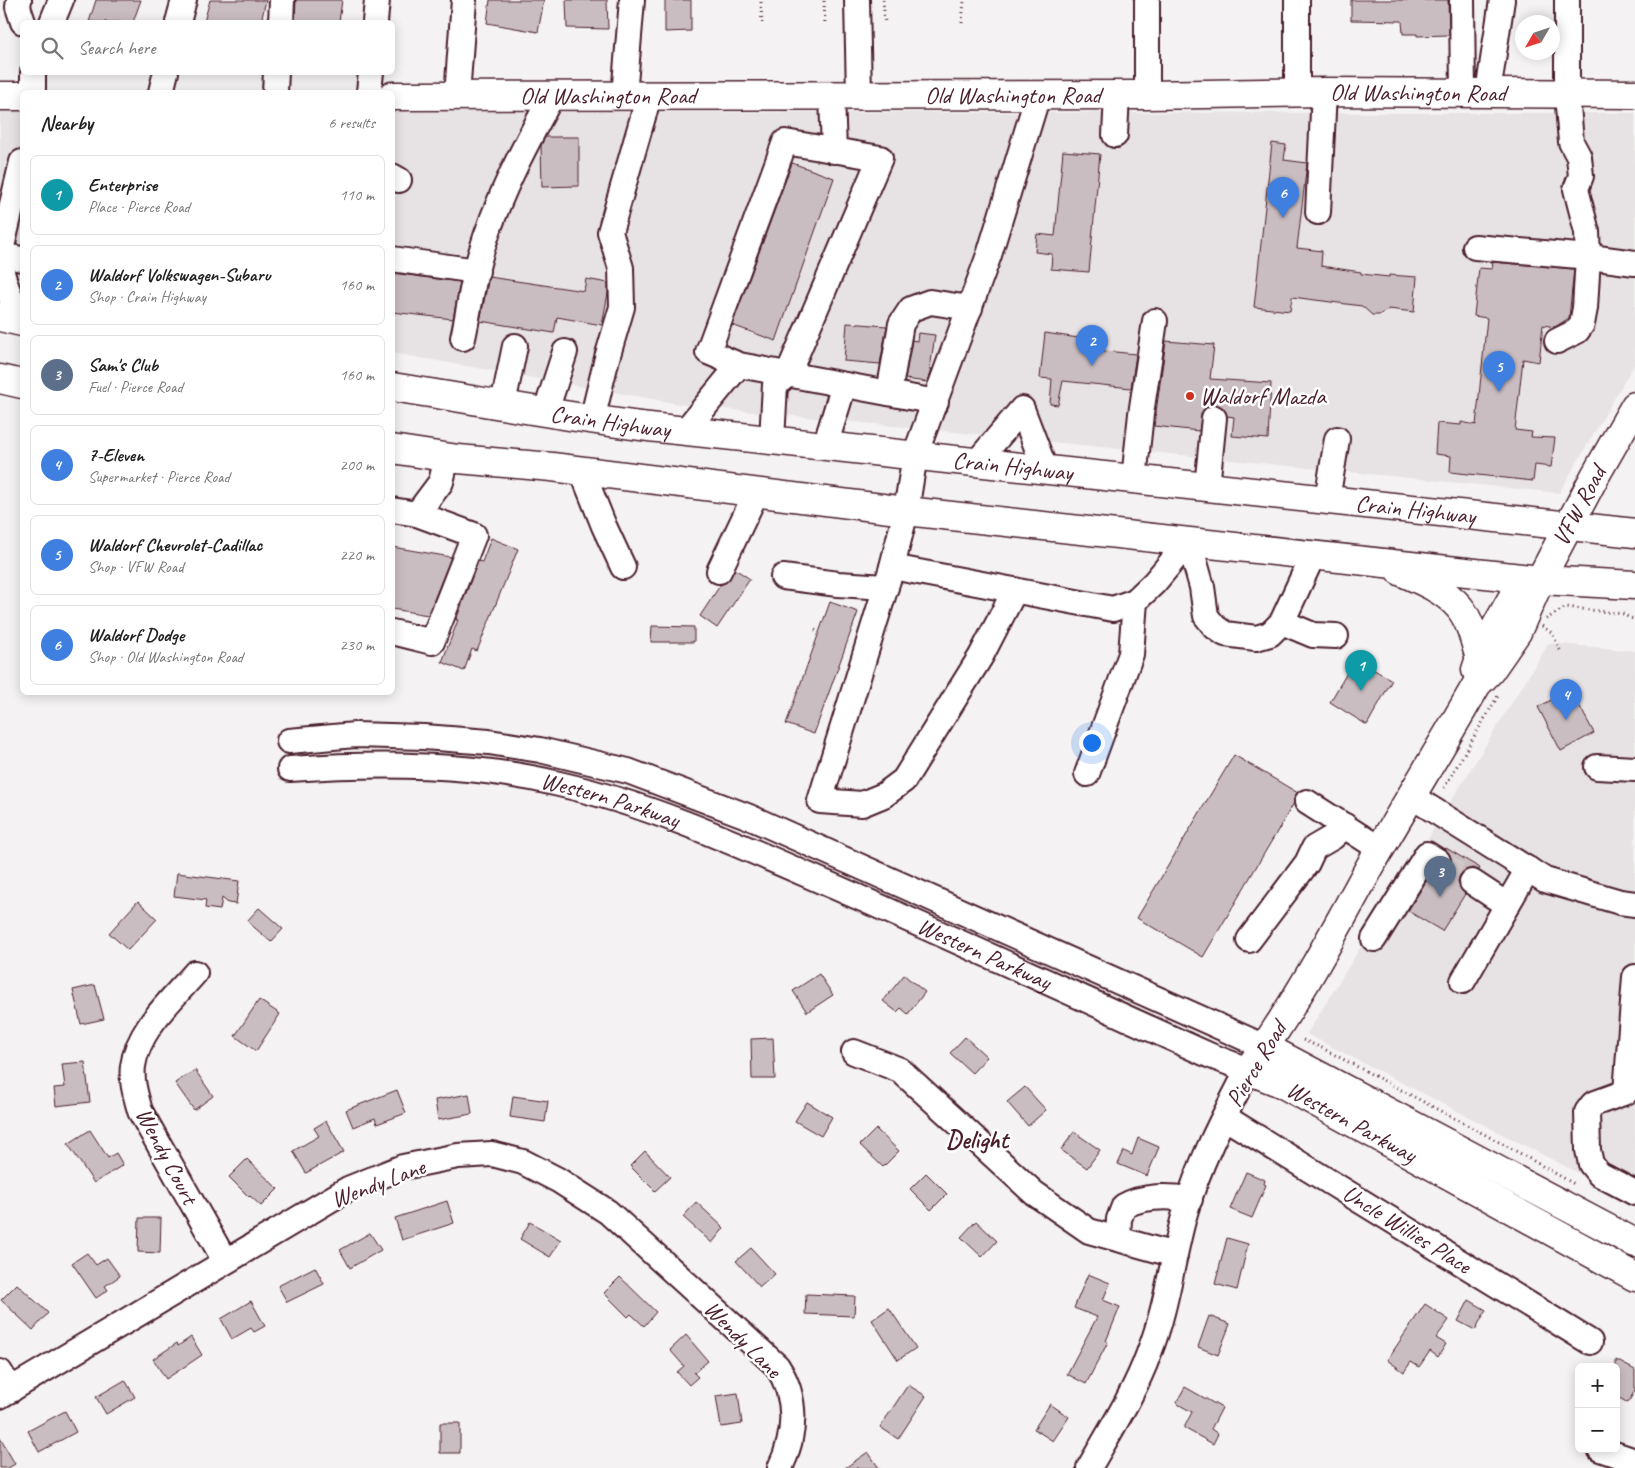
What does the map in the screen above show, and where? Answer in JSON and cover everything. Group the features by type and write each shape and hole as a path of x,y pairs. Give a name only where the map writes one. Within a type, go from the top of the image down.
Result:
{"main road":[{"name":"Old Washington Road","path":"395,97 1148,95 1296,92 1635,94"},
{"path":"0,96 20,96"},
{"name":"Crain Highway","path":"395,387 592,420 1635,533"},
{"name":"VFW Road","path":"1540,580 1595,476 1635,406"},
{"path":"395,449 906,511 1189,542 1540,580 1635,585"},
{"path":"1383,562 1430,585 1447,596 1460,608 1470,626 1487,677"},
{"name":"Pierce Road","path":"1248,1070 1265,1048 1312,970 1411,796 1487,677 1511,600 1540,580"},
{"name":"Western Parkway","path":"1265,1048 1635,1243"},
{"name":"Western Parkway","path":"1248,1070 1281,1083 1635,1277"}],"street":[{"path":"19,0 18,7 22,20"},
{"path":"53,20 61,0"},
{"path":"179,20 184,0"},
{"path":"280,20 282,0"},
{"path":"375,20 377,0"},
{"path":"457,96 464,0"},
{"path":"592,420 622,307 621,268 610,232 636,96 632,0"},
{"path":"857,0 859,96"},
{"path":"1148,0 1148,95"},
{"path":"1296,92 1297,0"},
{"path":"1462,0 1476,93"},
{"path":"1476,93 1502,0"},
{"path":"1557,342 1577,331 1582,324 1585,308 1588,257 1587,232 1576,189 1566,180 1564,161 1571,142 1567,94 1567,0"},
{"path":"33,75 33,90"},
{"path":"161,90 165,75"},
{"path":"275,90 276,75"},
{"path":"369,90 371,75"},
{"path":"1318,212 1324,92"},
{"path":"1015,590 981,656 904,780 884,795 862,804 820,802 889,577 906,511 915,456 989,255 1038,95"},
{"path":"1115,135 1117,95"},
{"path":"463,338 480,256 497,208 531,135 552,96"},
{"path":"832,96 834,150"},
{"path":"772,440 775,385 788,374 880,158 785,142 708,352 738,365 788,374 936,402"},
{"path":"14,320 9,294 0,266 0,255 20,170"},
{"path":"1475,247 1635,263"},
{"path":"0,255 20,259"},
{"path":"395,259 477,271"},
{"path":"889,393 901,324 911,309 930,302 970,308"},
{"path":"1134,479 1141,414 1155,321"},
{"path":"503,404 515,346"},
{"path":"546,411 565,352"},
{"path":"686,431 738,365"},
{"path":"826,446 844,385"},
{"path":"977,462 1022,409 1045,469"},
{"path":"1206,487 1214,418"},
{"path":"1327,500 1337,439"},
{"path":"417,514 442,482 447,457"},
{"path":"582,471 623,567"},
{"path":"718,572 756,492"},
{"path":"395,510 417,514 474,535 432,642 395,633"},
{"path":"783,577 838,584 889,577 1015,590 1113,609 1135,601 1189,542"},
{"path":"1189,542 1202,587 1206,616 1215,627 1225,634 1256,638 1270,634 1282,622 1313,555"},
{"path":"1087,774 1131,654 1135,601"},
{"path":"1282,622 1313,635 1336,636"},
{"name":"Western Parkway","path":"289,741 355,735 424,737 489,742 540,750 628,771 747,816 1265,1048"},
{"name":"Western Parkway","path":"290,769 349,765 495,772 559,784 660,813 778,862 1212,1056 1248,1070"},
{"path":"1597,767 1635,769"},
{"path":"1411,796 1545,880 1574,890 1635,904"},
{"path":"1307,802 1380,849"},
{"path":"1249,940 1307,863 1314,848 1350,830"},
{"path":"1374,939 1427,854 1438,861"},
{"path":"1463,981 1528,870"},
{"path":"1472,882 1508,905"},
{"name":"Wendy Court","path":"195,973 150,1025 140,1042 133,1065 133,1084 140,1111 225,1261"},
{"path":"1635,977 1630,1093 1593,1104 1587,1112 1588,1150 1591,1164 1599,1174 1635,1193"},
{"path":"854,1052 900,1070 1034,1194 1089,1231 1175,1255"},
{"name":"Pierce Road","path":"1089,1468 1120,1415 1149,1353 1166,1297 1175,1255 1196,1181 1224,1117 1248,1070"},
{"name":"Uncle Willies Place","path":"1224,1117 1590,1342"},
{"name":"Wendy Lane","path":"4,1386 348,1189 403,1167 458,1156 492,1154 523,1162 558,1180 608,1212 777,1366 788,1388 794,1419 785,1459 780,1468"},
{"path":"1118,1239 1119,1219 1124,1206 1135,1200 1168,1196 1190,1199"},
{"path":"1612,1453 1635,1461"}],"path":[{"path":"883,0 885,24"},
{"path":"824,1 825,25"},
{"path":"962,23 964,1"},
{"path":"761,2 762,27"},
{"path":"1540,632 1546,619 1566,608 1623,614 1635,619"},
{"path":"1542,626 1552,633 1561,652"},
{"path":"1444,788 1487,677"},
{"path":"1304,1040 1514,1150 1578,1186"}],"shaded area":[{"path":"0,111 20,111 20,287 0,283"},
{"path":"395,112 1635,113 1635,363 1559,493 686,405 395,353"},
{"path":"1549,643 1635,651 1635,1202 1307,1034"}],"building":[{"path":"96,0 141,0 134,20 90,20"},
{"path":"210,0 266,0 261,20 205,20"},
{"path":"296,0 342,0 339,20 295,20"},
{"path":"490,0 544,0 538,32 487,23"},
{"path":"566,0 607,0 608,29 567,28"},
{"path":"665,0 691,0 691,31 665,32"},
{"path":"1351,0 1448,0 1449,35 1417,36 1417,34 1403,34 1402,21 1351,20"},
{"path":"545,137 579,137 579,186 542,187 541,145"},
{"path":"1272,143 1286,145 1284,160 1307,163 1297,248 1322,251 1321,266 1361,272 1361,274 1417,277 1414,312 1389,309 1379,315 1372,315 1362,306 1292,297 1290,311 1254,307"},
{"path":"1063,151 1100,154 1089,272 1051,269 1052,254 1035,252 1037,234 1055,236"},
{"path":"792,163 834,178 776,341 732,325"},
{"path":"1493,262 1574,269 1569,318 1555,327 1543,325 1539,362 1523,359 1515,430 1532,432 1531,437 1555,438 1551,467 1535,465 1533,481 1450,472 1451,456 1435,454 1437,423 1461,425 1461,422 1476,425 1487,318 1474,316 1479,268 1492,269"},
{"path":"395,273 460,282 453,319 395,312"},
{"path":"489,277 584,291 586,279 608,283 602,325 557,317 554,333 480,321"},
{"path":"847,323 887,326 880,364 844,361"},
{"path":"918,333 935,335 930,369 932,369 927,382 905,379 912,340 917,341"},
{"path":"1045,333 1085,339 1084,349 1136,354 1131,388 1063,381 1058,405 1050,404 1052,379 1040,378"},
{"name":"Waldorf Mazda","path":"1166,341 1214,345 1210,379 1271,383 1268,439 1232,436 1234,417 1227,416 1222,407 1216,404 1209,405 1203,410 1199,431 1154,426"},
{"path":"491,538 518,549 477,651 472,649 464,671 442,662 478,561 482,562"},
{"path":"395,548 451,557 428,615 395,610"},
{"path":"735,569 750,579 717,628 700,616 721,584 727,582"},
{"path":"830,602 858,612 814,734 786,724"},
{"path":"652,626 694,627 694,642 651,642"},
{"path":"1355,659 1392,680 1367,725 1330,702"},
{"path":"1571,690 1594,733 1561,751 1538,707"},
{"path":"1234,755 1298,793 1295,795 1294,803 1203,957 1137,918"},
{"path":"1446,848 1480,868 1479,870 1472,868 1466,870 1460,875 1458,881 1460,888 1465,894 1442,931 1408,911 1431,873 1438,875 1450,868 1452,861"},
{"path":"177,873 239,881 236,904 228,903 222,898 220,910 205,908 206,900 174,896"},
{"path":"138,901 157,919 128,950 109,933"},
{"path":"259,908 283,929 271,942 247,921"},
{"path":"819,974 833,995 807,1012 793,991"},
{"path":"904,975 925,992 908,1014 901,1008 897,1012 883,1001"},
{"path":"95,985 104,1019 81,1024 73,990"},
{"path":"259,1000 280,1014 256,1051 235,1036"},
{"path":"965,1037 987,1057 972,1073 950,1053"},
{"path":"773,1038 775,1079 752,1079 751,1039"},
{"path":"85,1062 90,1102 56,1106 54,1088 65,1087 62,1064"},
{"path":"195,1070 213,1096 194,1110 175,1083"},
{"path":"1025,1087 1046,1110 1028,1126 1007,1102"},
{"path":"397,1090 406,1113 377,1124 375,1118 353,1127 346,1110"},
{"path":"469,1094 472,1114 438,1120 435,1100"},
{"path":"513,1096 548,1101 545,1122 510,1117"},
{"path":"807,1102 832,1117 821,1136 795,1121"},
{"path":"326,1121 344,1152 306,1173 293,1151 319,1136 314,1128"},
{"path":"876,1129 899,1151 883,1167 860,1145"},
{"path":"90,1130 108,1158 116,1153 123,1165 94,1183 68,1144"},
{"path":"1074,1132 1100,1150 1087,1168 1061,1150"},
{"path":"1138,1138 1159,1147 1147,1176 1118,1164 1124,1151 1132,1155"},
{"path":"645,1151 670,1177 655,1191 630,1166"},
{"path":"247,1159 278,1189 261,1206 229,1177"},
{"path":"1246,1172 1265,1180 1264,1184 1266,1185 1252,1218 1230,1209"},
{"path":"926,1173 947,1194 931,1210 910,1189"},
{"path":"447,1201 454,1223 402,1240 395,1218"},
{"path":"696,1202 724,1228 712,1243 683,1217"},
{"path":"139,1218 161,1218 160,1253 138,1252"},
{"path":"976,1221 997,1241 982,1257 961,1237"},
{"path":"530,1222 561,1240 550,1257 520,1239"},
{"path":"370,1233 381,1250 350,1268 340,1250"},
{"path":"1227,1238 1248,1244 1237,1290 1215,1284"},
{"path":"751,1248 775,1274 760,1287 736,1261"},
{"path":"87,1253 96,1265 107,1258 120,1276 105,1286 108,1290 96,1298 72,1263"},
{"path":"315,1267 324,1284 287,1302 278,1286"},
{"path":"1088,1274 1110,1283 1103,1300 1120,1307 1106,1341 1108,1342 1086,1384 1067,1374 1097,1317 1074,1308"},
{"path":"620,1277 656,1312 644,1326 631,1314 628,1317 604,1293"},
{"path":"17,1284 48,1313 33,1330 1,1300"},
{"path":"806,1294 855,1296 854,1316 805,1314"},
{"path":"1469,1300 1486,1310 1475,1330 1458,1321"},
{"path":"251,1301 265,1326 254,1332 251,1328 232,1339 221,1319"},
{"path":"1425,1304 1449,1320 1436,1338 1446,1344 1438,1357 1430,1351 1419,1367 1411,1362 1404,1372 1387,1360"},
{"path":"889,1308 916,1348 898,1360 872,1320"},
{"path":"1209,1316 1230,1324 1218,1355 1198,1347"},
{"path":"686,1335 708,1361 694,1373 698,1377 689,1385 677,1372 684,1366 670,1350"},
{"path":"191,1337 202,1355 166,1379 153,1359 177,1343 178,1346"},
{"path":"1616,1360 1635,1370 1635,1390 1628,1403 1620,1398 1620,1363 1616,1363"},
{"path":"125,1380 135,1397 106,1414 96,1397"},
{"path":"908,1385 926,1396 898,1439 880,1427"},
{"path":"1185,1387 1222,1408 1211,1429 1218,1434 1213,1444 1184,1428 1192,1412 1176,1403"},
{"path":"738,1393 742,1424 721,1427 716,1396"},
{"path":"1050,1404 1069,1417 1053,1441 1034,1429"},
{"path":"65,1411 76,1432 39,1452 28,1431"},
{"path":"440,1423 460,1423 460,1453 440,1453"},
{"path":"0,1438 15,1464 8,1468 0,1468"},
{"path":"868,1452 879,1468 845,1468"}],"tunnel":[{"path":"1438,861 1472,882"}],"place":[{"name":"Waldorf Dodge","path":"1283,218"},
{"name":"Waldorf Volkswagen-Subaru","path":"1092,366"},
{"name":"Waldorf Chevrolet-Cadillac","path":"1499,392"},
{"name":"Waldorf Mazda","path":"1190,396"},
{"name":"Enterprise","path":"1361,691"},
{"name":"7-Eleven","path":"1566,720"},
{"name":"Sam's Club","path":"1440,897"}],"district":[{"name":"Delight","path":"977,1140"}]}
